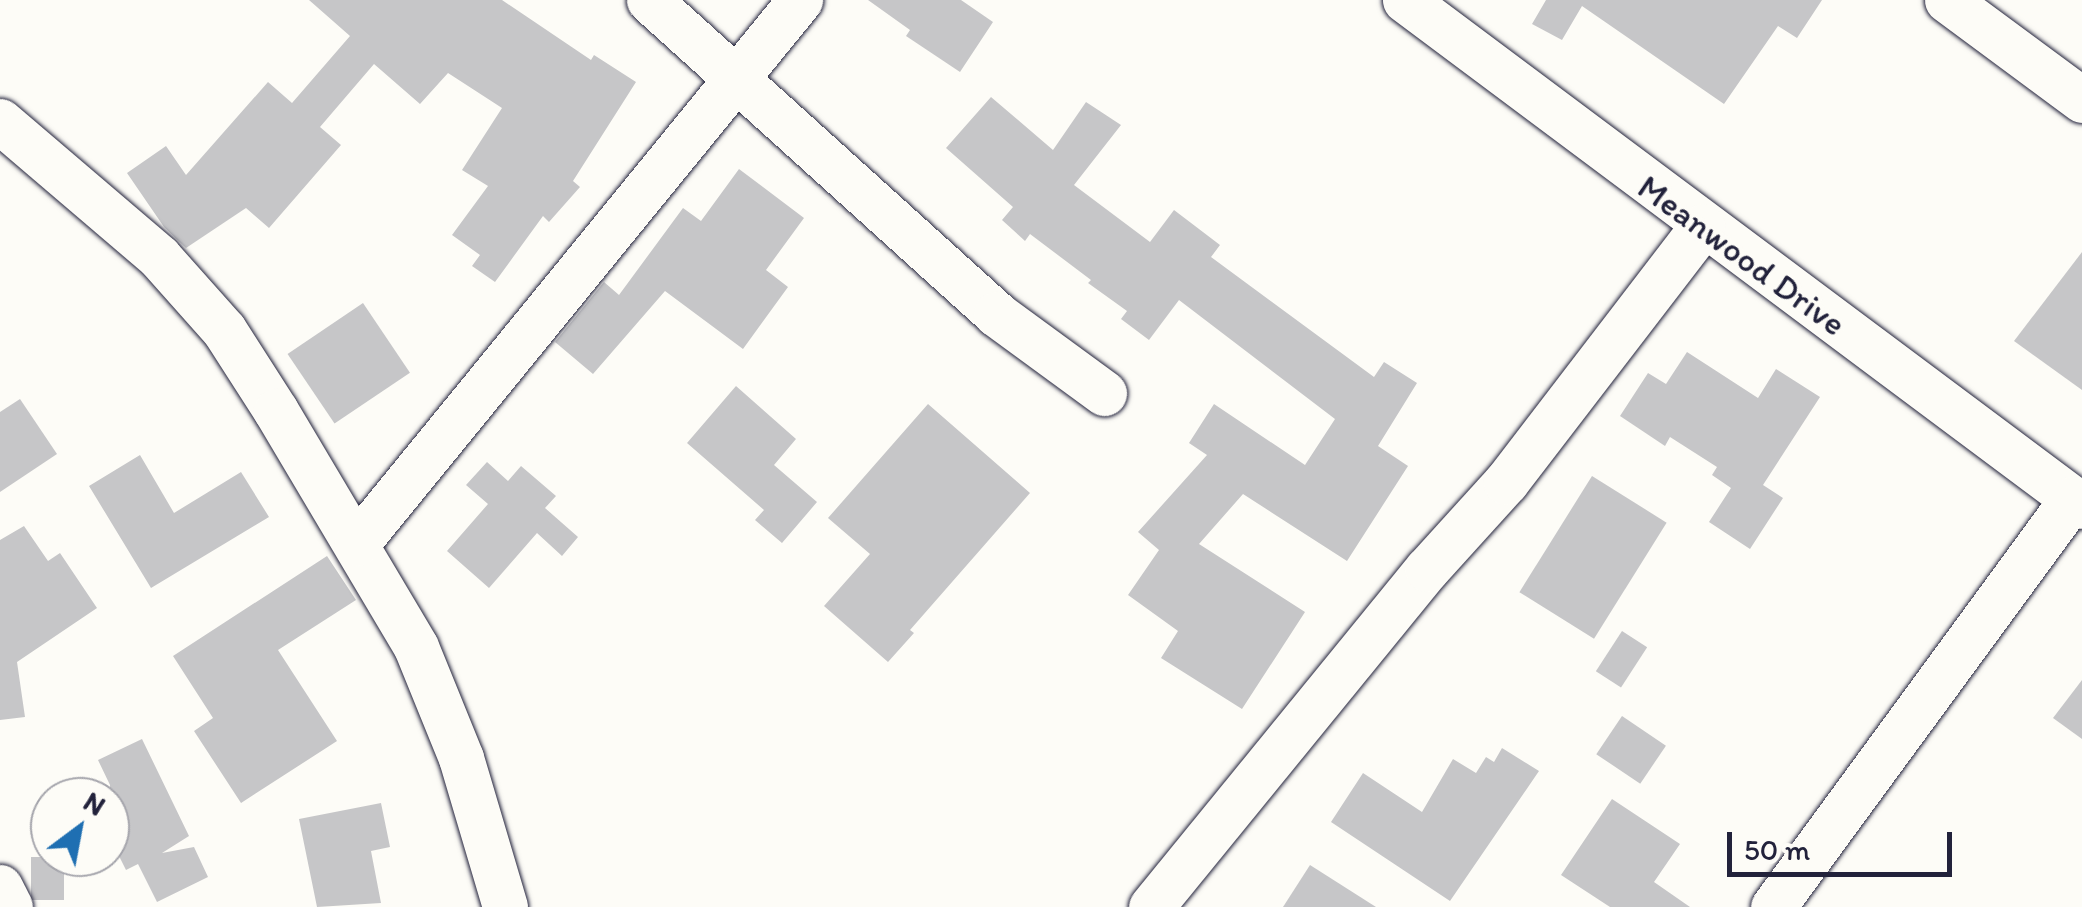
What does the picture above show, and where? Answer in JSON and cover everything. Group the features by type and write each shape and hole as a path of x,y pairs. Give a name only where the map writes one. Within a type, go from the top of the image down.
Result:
{"street":[{"path":"649,0 996,314 1104,393"},
{"path":"357,543 800,0"},
{"name":"Meanwood Drive","path":"1405,0 1702,226 2077,502"},
{"path":"1948,0 2082,100"},
{"path":"0,120 159,257 224,330 357,543 416,647 460,758 505,907"},
{"path":"1151,907 1414,585 1506,482 1702,226"},
{"path":"1773,907 2077,502"},
{"path":"0,887 10,907"}],"building":[{"path":"309,0 502,0 591,60 594,55 636,82 573,181 580,187 549,222 543,216 495,282 472,266 480,255 452,235 488,186 462,170 502,108 448,73 420,104 374,64 320,127 341,145 269,228 246,208 186,248 164,227 127,173 166,146 186,175 268,82 292,103 350,36"},
{"path":"868,0 961,0 993,22 960,72 906,36 910,30"},
{"path":"1546,0 1822,0 1797,38 1778,26 1724,104 1582,6 1562,40 1532,24"},
{"path":"991,97 1053,150 1086,102 1121,125 1074,185 1150,242 1174,210 1220,245 1211,257 1374,377 1384,362 1417,383 1378,446 1408,466 1347,561 1243,494 1199,544 1305,612 1242,709 1161,658 1178,631 1128,595 1159,550 1138,532 1207,455 1189,443 1214,404 1305,465 1335,419 1179,300 1149,340 1121,319 1127,311 1088,283 1091,280 1030,234 1025,241 1002,220 1013,207 946,148"},
{"path":"739,169 804,218 766,270 788,287 743,349 665,291 593,374 555,342 604,282 619,295 683,208 701,221"},
{"path":"2082,252 2082,390 2014,341"},
{"path":"363,303 410,373 335,424 288,354"},
{"path":"1687,352 1758,398 1776,369 1820,397 1763,485 1783,498 1750,549 1709,522 1731,488 1712,475 1717,467 1670,437 1665,446 1620,416 1648,373 1666,384"},
{"path":"736,386 796,439 774,465 817,502 782,543 755,520 764,510 687,443"},
{"path":"20,399 57,454 0,492 0,412"},
{"path":"928,404 1030,493 910,630 914,633 888,662 824,606 870,554 828,518"},
{"path":"140,455 174,513 241,472 269,517 151,588 89,486"},
{"path":"487,462 508,481 521,466 556,496 545,508 578,537 562,556 537,533 489,588 447,551 488,504 466,485"},
{"path":"1592,476 1667,523 1594,639 1519,592"},
{"path":"24,526 48,561 60,553 97,608 17,662 25,717 0,720 0,540"},
{"path":"327,556 356,600 278,650 337,741 241,803 194,731 213,718 173,656"},
{"path":"1622,631 1647,647 1621,688 1596,671"},
{"path":"2082,680 2082,739 2053,718"},
{"path":"1622,716 1666,746 1640,784 1596,754"},
{"path":"142,739 189,836 162,853 194,847 208,877 157,902 138,864 130,868 130,777 106,777 98,760"},
{"path":"1502,748 1539,771 1450,901 1331,822 1363,773 1422,812 1453,759 1476,773 1486,757 1494,762"},
{"path":"1612,799 1680,844 1654,882 1690,907 1610,907 1561,875"},
{"path":"381,803 390,847 371,851 381,903 317,907 299,819"},
{"path":"1310,865 1376,907 1283,907"},
{"path":"31,877 64,877 64,900 31,900"}]}
